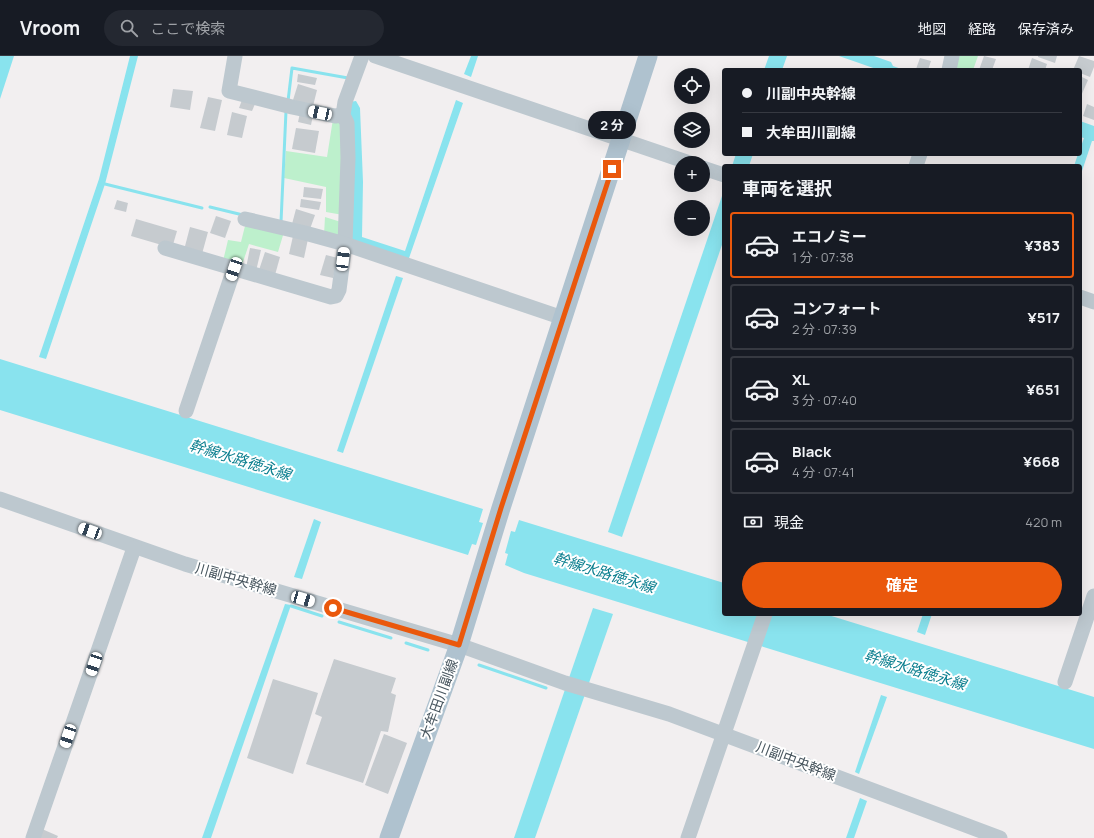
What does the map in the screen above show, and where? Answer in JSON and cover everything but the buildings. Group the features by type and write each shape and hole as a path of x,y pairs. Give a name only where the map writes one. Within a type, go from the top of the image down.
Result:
{"main road":[{"name":"大牟田川副線","path":"389,838 459,645 501,508 648,56"}],"street":[{"path":"235,56 229,91 334,116 343,115"},
{"path":"165,248 331,297 336,296 339,290 345,244 348,158 347,122 343,115 345,102 362,56"},
{"path":"375,56 674,158"},
{"path":"949,68 952,56"},
{"path":"710,170 722,174"},
{"path":"245,219 345,244 563,318"},
{"path":"186,411 234,269"},
{"path":"1082,298 1094,302"},
{"name":"川副中央幹線","path":"0,499 134,548 459,645 565,683 669,714 1000,838"},
{"path":"33,838 134,548"},
{"path":"1065,682 1094,596"},
{"path":"688,838 764,616"}],"green space":[{"path":"957,56 978,56 974,68 954,68"},
{"path":"333,119 342,122 343,215 326,212 326,187 284,178 286,151 327,157"},
{"path":"325,217 341,222 341,239 324,235"},
{"path":"245,226 284,232 278,252 249,244 241,268 223,261 228,240 241,242"}],"water":[{"path":"0,56 14,56 0,99"},
{"path":"130,56 138,56 105,184 46,359 39,357 99,179"},
{"path":"471,56 478,56 471,77 464,74"},
{"path":"769,56 787,56 783,68 765,68"},
{"path":"839,56 874,56 891,62 893,66 898,68 873,68"},
{"path":"456,100 463,103 408,261 351,241 349,102 356,101 360,108 363,182 362,237 405,251"},
{"path":"1082,122 1094,126 1094,141 1092,141 1082,171 1082,164 1075,164 1077,156 1082,156 1082,144 1084,138 1082,138"},
{"path":"735,156 752,156 750,164 733,164"},
{"path":"722,196 722,245 622,537 608,532 708,236 710,236 710,231"},
{"path":"396,276 403,278 343,453 337,451"},
{"name":"幹線水路徳永線","path":"0,359 483,509 479,522 483,523 476,545 472,544 468,555 0,410"},
{"path":"314,519 321,522 302,579 294,577"},
{"name":"幹線水路徳永線","path":"519,520 722,582 722,616 831,616 1094,697 1094,749 524,573 505,565 508,554 505,553 511,531 515,532"},
{"path":"285,604 291,605 211,838 202,838"},
{"path":"593,608 613,614 535,838 514,838"},
{"path":"922,616 931,616 925,635 917,632"},
{"path":"881,695 887,697 859,774 855,772"},
{"path":"860,798 867,801 854,838 846,838"}],"waterway":[{"path":"288,101 292,68 348,78"},
{"path":"281,222 286,111"},
{"path":"105,184 202,208"},
{"path":"210,207 243,215"},
{"path":"291,606 322,616"},
{"path":"339,622 391,638"},
{"path":"406,643 428,650"},
{"path":"479,665 546,688"}],"route":[{"path":"333,608 459,645 501,508 612,169"}]}
